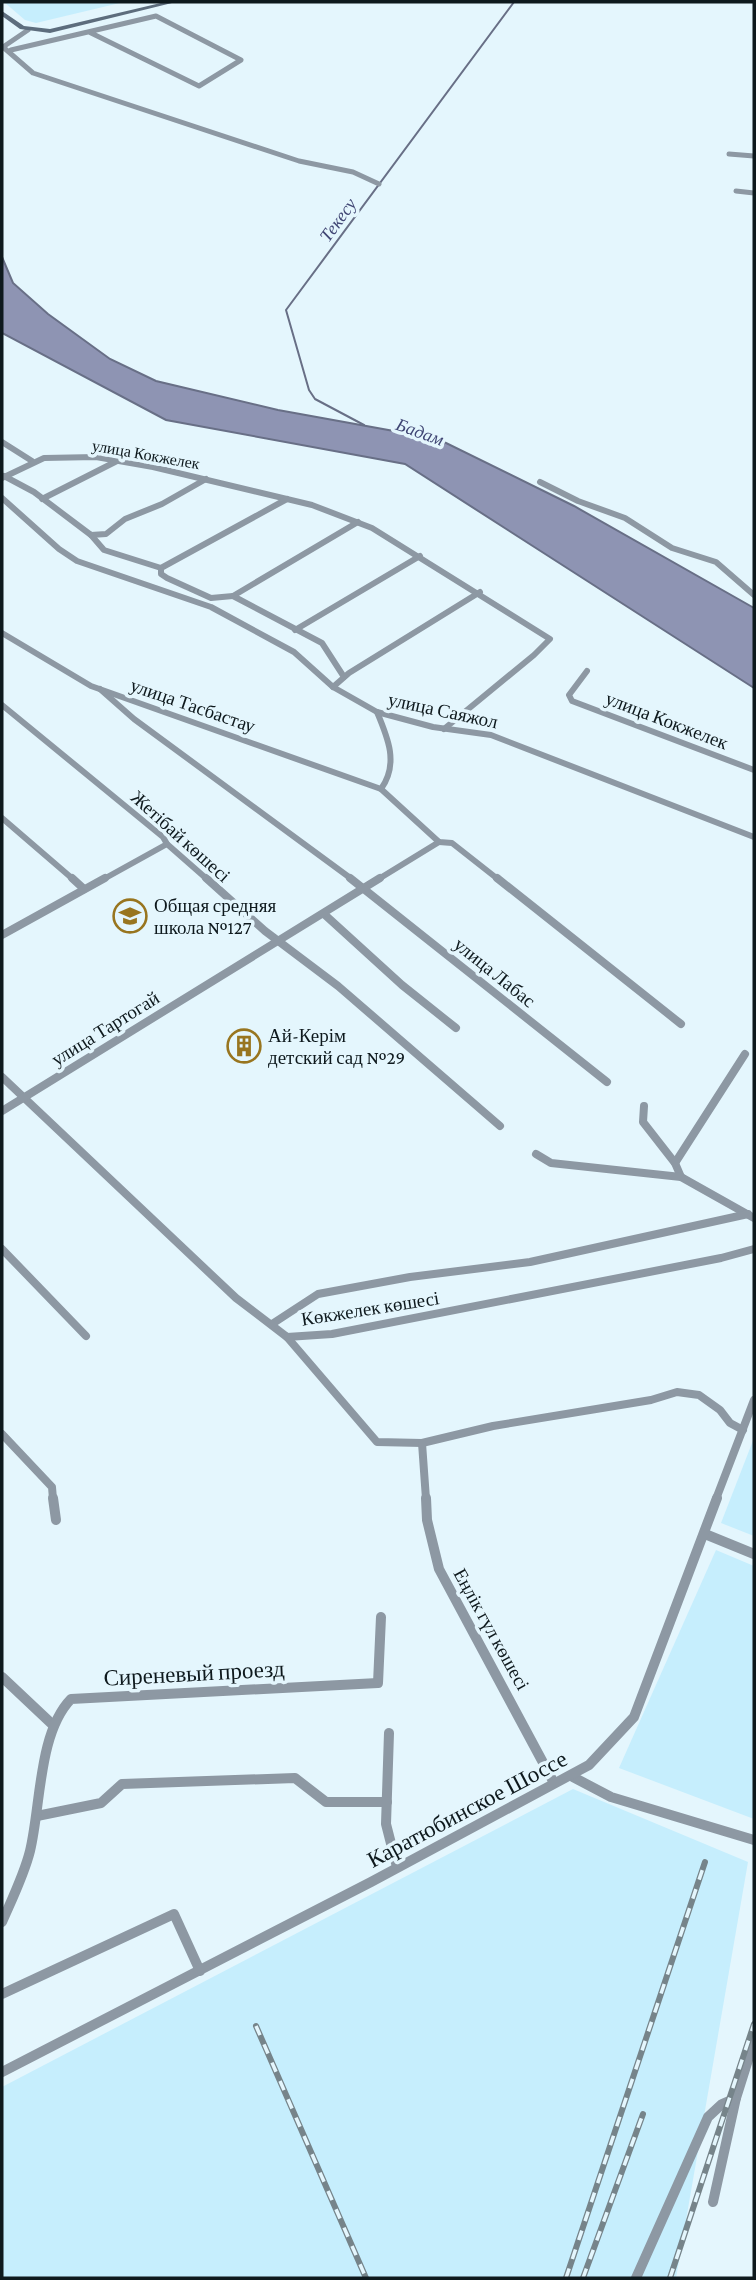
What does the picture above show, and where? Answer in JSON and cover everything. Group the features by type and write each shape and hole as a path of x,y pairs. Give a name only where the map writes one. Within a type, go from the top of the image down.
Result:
{"street":[{"path":"2,13 15,25 28,30 63,29 173,2"},
{"path":"11,51 89,32 156,16 241,60 199,86 89,32"},
{"path":"28,30 3,47 11,51 21,65 33,74 299,161 353,172 379,184"},
{"path":"729,154 754,156"},
{"path":"736,191 754,193"},
{"path":"2,442 33,461"},
{"name":"улица Кокжелек","path":"3,477 33,461 57,456 117,461 287,499 358,522 420,556 550,639 516,673 467,708 444,729"},
{"path":"42,499 117,461"},
{"path":"3,477 34,492 91,535 104,550 161,568 287,499"},
{"path":"91,535 106,534 125,519 206,479"},
{"path":"540,482 578,501 625,518 672,548 716,562 754,595"},
{"name":"улица Саяжол","path":"2,498 77,561 96,570 211,607 294,652 333,687 377,712 444,729 491,735 754,837"},
{"path":"161,568 160,574 211,598 234,594 358,522"},
{"path":"295,630 420,556"},
{"path":"333,687 344,677 480,593"},
{"path":"234,594 326,646 344,677"},
{"name":"улица Тасбастау","path":"2,634 41,659 100,689 381,789 439,842 452,843 681,1024"},
{"name":"улица Кокжелек","path":"587,671 569,695 569,699 754,770"},
{"name":"улица Лабас","path":"100,689 134,719 381,901 607,1082"},
{"name":"Жетібай көшесі","path":"2,705 163,837 167,845 279,941 338,986 499,1126"},
{"path":"377,712 391,749 391,767 381,789"},
{"path":"2,818 84,889"},
{"name":"улица Тартогай","path":"2,1111 439,842"},
{"path":"2,935 167,845"},
{"path":"324,914 402,985 456,1028"},
{"path":"675,1163 745,1054"},
{"name":"Көкжелек көшесі","path":"2,1077 236,1298 287,1337 332,1334 721,1258 754,1249"},
{"path":"644,1105 643,1122 675,1163 681,1177"},
{"path":"536,1154 551,1163 681,1177 751,1216"},
{"path":"272,1324 318,1294 410,1277 530,1262 751,1216"},
{"path":"2,1249 86,1336"},
{"path":"287,1337 377,1443 422,1443 493,1426 650,1400 677,1392 699,1395 720,1410 730,1423 743,1430"},
{"name":"Каратюбинское Шоссе","path":"2,2072 200,1972 554,1783 573,1777 606,1752 634,1717 754,1400"},
{"path":"2,1434 52,1487 56,1520"},
{"name":"Еңлік гүл көшесі","path":"422,1443 427,1520 439,1569 554,1783"},
{"path":"705,1534 754,1554"},
{"name":"Сиреневый проезд","path":"2,1922 29,1853 53,1725 60,1707 71,1699 378,1684 381,1617"},
{"path":"2,1677 53,1725"},
{"path":"389,1733 386,1824 397,1867"},
{"path":"573,1777 611,1797 754,1840"},
{"path":"37,1816 101,1803 117,1787 136,1784 295,1779 301,1780 319,1800 326,1802 387,1802"},
{"path":"2,1994 174,1914 200,1972"},
{"path":"713,2202 736,2098 751,2062 754,2040"},
{"path":"636,2278 708,2117 722,2104 736,2098"}],"shaded area":[{"path":"4,2 124,2 36,23 25,20"},
{"path":"2,257 13,283 48,314 110,359 156,381 278,410 438,439 574,506 754,608 754,688 405,464 166,420 2,333"},
{"path":"754,1438 754,1536 721,1523"},
{"path":"716,1550 754,1566 754,1819 619,1768"},
{"path":"573,1789 748,1862 676,2278 2,2278 2,2087"}],"waterway":[{"name":"Текесу","path":"364,425 315,399 309,390 286,310 514,2"}],"railway":[{"path":"566,2278 705,1862"},
{"path":"670,2278 754,2024"},
{"path":"256,2026 366,2278"},
{"path":"583,2278 643,2114"}],"place":[{"name":"Общая средняя школа №127","path":"130,916"},
{"name":"Ай-Керім детский сад №29","path":"244,1046"}],"water label":[{"name":"Бадам","path":"420,432"}]}
